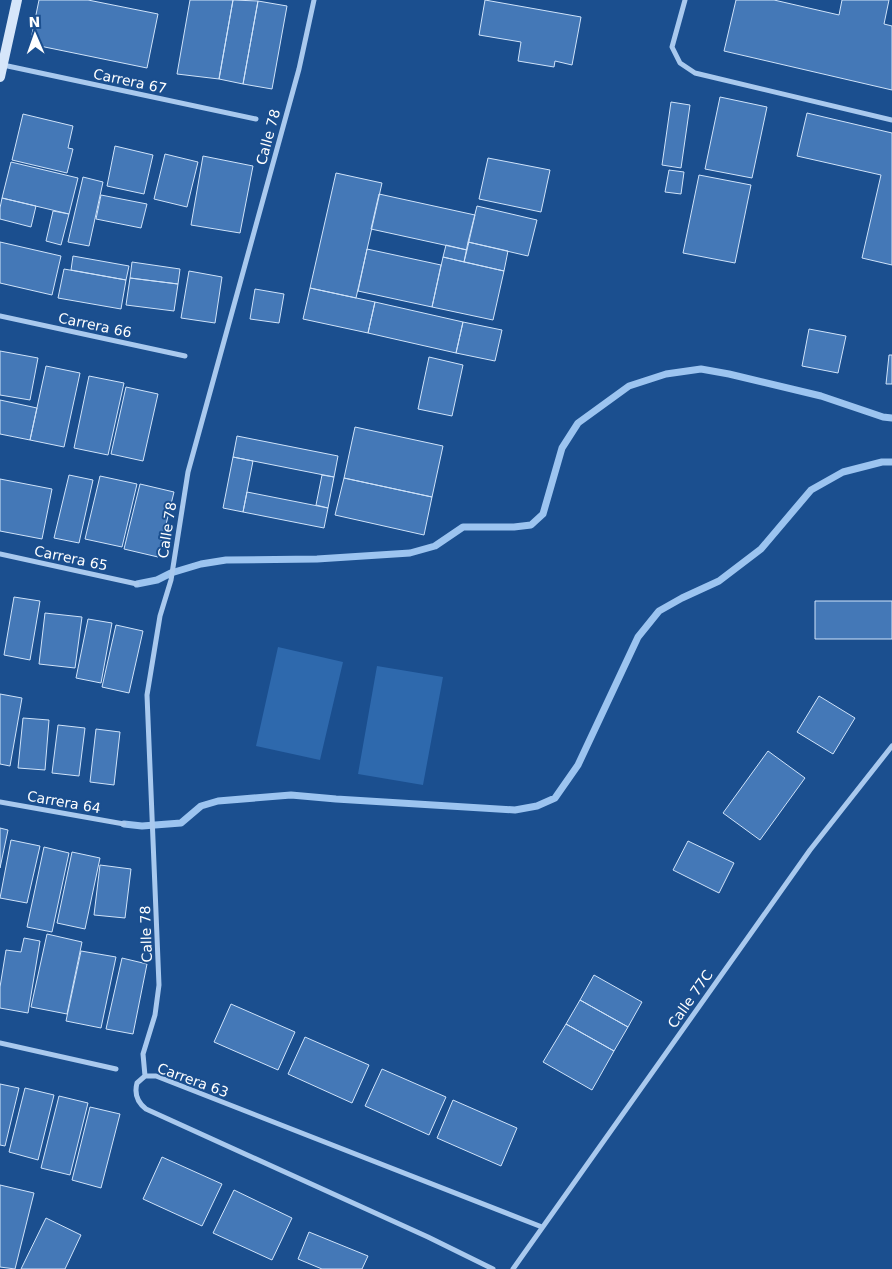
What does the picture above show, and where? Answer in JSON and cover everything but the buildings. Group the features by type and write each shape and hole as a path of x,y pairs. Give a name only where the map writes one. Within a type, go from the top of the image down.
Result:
{"street":[{"path":"0,77 1,65 17,0"},
{"name":"Calle 78","path":"145,1076 143,1054 155,1015 159,985 146,695 160,616 170,580 188,472 299,68 314,0"},
{"path":"684,0 672,47 680,63 695,73 892,120"},
{"name":"Carrera 67","path":"1,65 256,119"},
{"name":"Carrera 66","path":"0,316 185,356"},
{"name":"Carrera 65","path":"0,554 137,584"},
{"name":"Calle 77C","path":"513,1269 810,850 892,746"},
{"name":"Carrera 64","path":"0,802 124,824"},
{"path":"0,1043 116,1070"},
{"name":"Carrera 63","path":"493,1269 428,1237 146,1109 136,1094 137,1083 145,1076 156,1076 542,1227"}],"shaded area":[{"path":"278,647 343,662 320,760 256,746"},
{"path":"377,666 443,677 423,785 358,774"}],"waterway":[{"path":"137,584 157,580 171,573 201,564 226,560 317,559 410,553 435,546 463,527 531,525 543,514 562,448 578,423 629,386 666,374 701,369 729,374 821,396 883,417 892,418"},
{"path":"124,824 142,826 181,823 201,806 218,801 291,795 515,810 537,806 555,798 578,765 638,637 659,611 719,581 761,549 811,490 843,472 882,462 892,462"}]}
